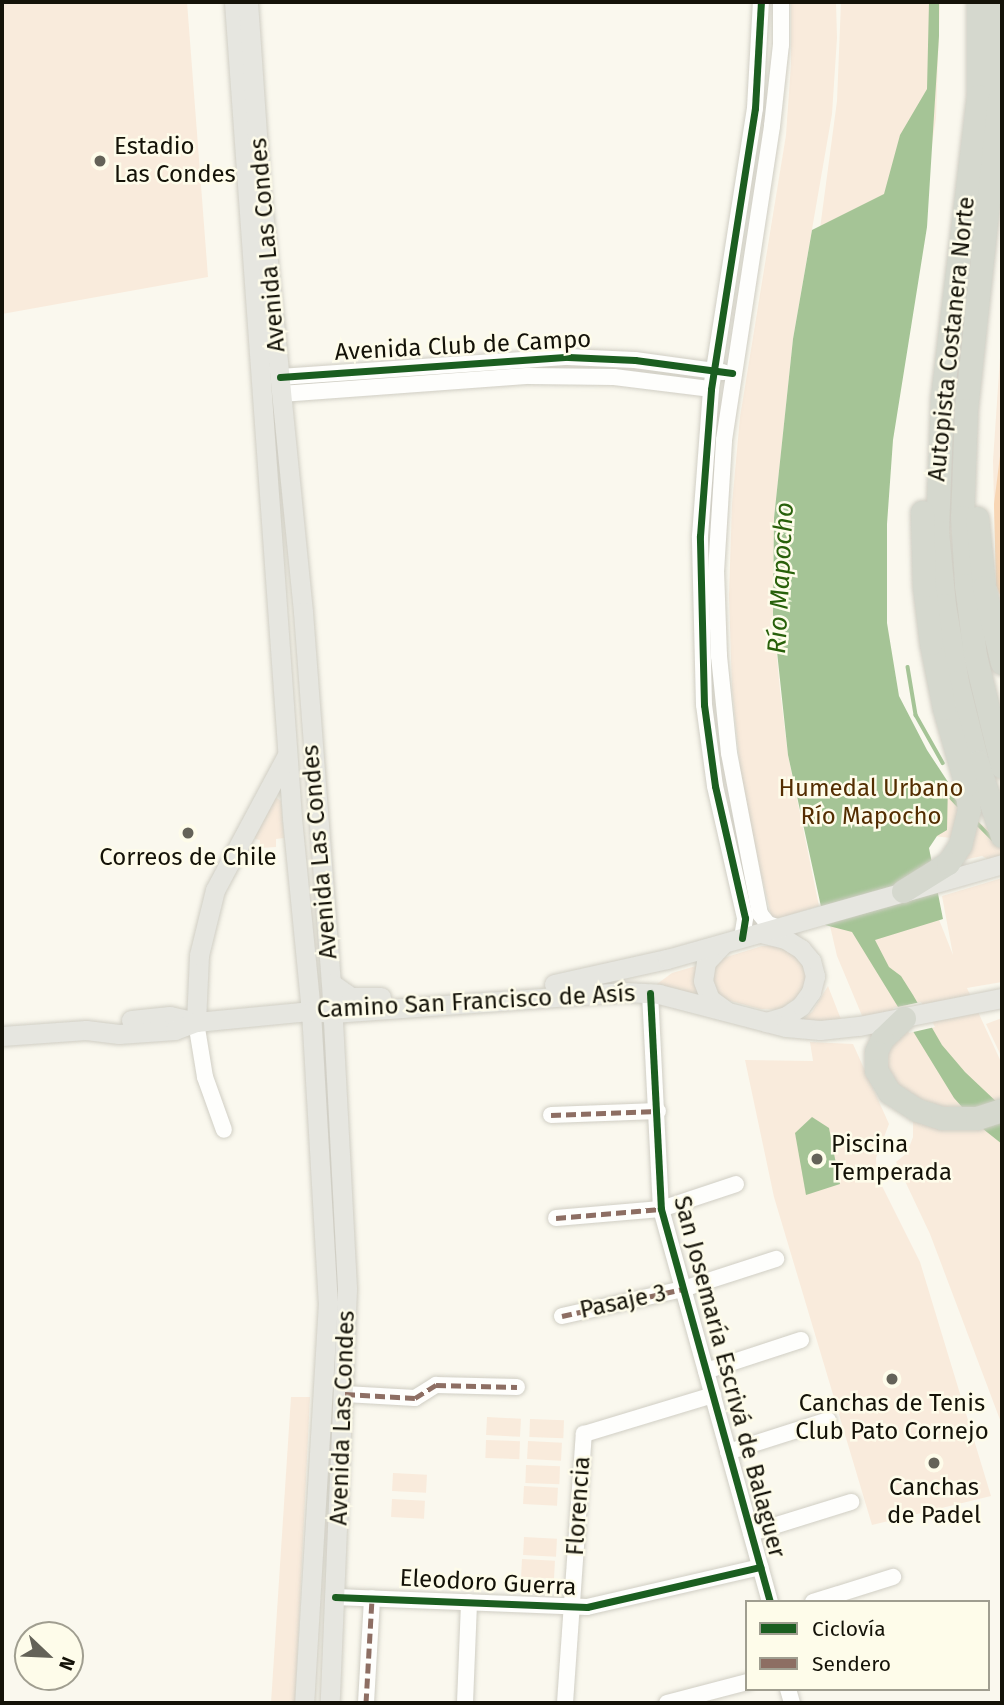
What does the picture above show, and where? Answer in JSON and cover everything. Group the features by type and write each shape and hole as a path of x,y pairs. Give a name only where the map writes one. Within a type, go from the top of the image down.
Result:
{"highway":[{"name":"Autopista Costanera Norte","path":"978,2 978,96 947,357 937,488 940,568 957,682 1002,836"},
{"name":"Autopista Costanera Norte","path":"999,2 999,100 963,461 963,551 975,654 1002,767"},
{"path":"904,891 948,863 960,845 969,810 964,775 944,708 931,643 922,556 925,454 947,357"},
{"path":"971,362 981,565 1002,663"},
{"path":"904,1018 882,1039 876,1052 876,1070 889,1092 917,1110 942,1118 977,1118 1002,1110"}],"main road":[{"name":"Avenida Las Condes","path":"234,2 288,754 311,1011 328,1302 304,1703"},
{"name":"Avenida Las Condes","path":"248,2 331,983 348,1321 330,1703"},
{"path":"281,642 295,648 306,666"},
{"path":"196,1022 199,955 212,900 231,857 288,754"},
{"name":"Camino San Francisco de Asís","path":"331,983 344,994 359,998 582,980 667,959 1002,864"},
{"path":"726,1011 718,1006 706,990 703,971 711,954 751,935 785,939 801,948 811,961 815,976 811,992 801,1006 778,1019 761,1022"},
{"path":"650,993 655,971 667,959"},
{"name":"Camino San Francisco de Asís","path":"2,1036 86,1030 108,1022 165,1017 196,1022 311,1011 333,1013 585,993 650,993 761,1022 810,1030 866,1025 995,1000"},
{"path":"313,1530 331,1538 337,1557"}],"street":[{"path":"751,935 715,786 702,665 700,536 710,389 755,108 761,2"},
{"path":"751,935 763,920 723,708 716,610 716,529 732,373 772,126 781,45 781,2"},
{"name":"Avenida Club de Campo","path":"280,386 400,367 529,358 600,357 732,373"},
{"path":"529,358 530,376"},
{"path":"634,379 635,360"},
{"path":"400,367 402,385"},
{"name":"Avenida Club de Campo","path":"280,386 402,385 530,376 634,379 710,389"},
{"name":"San Josemaría Escrivá de Balaguer","path":"650,993 661,1209 769,1600"},
{"path":"196,1022 205,1077 224,1130"},
{"path":"551,1115 658,1111"},
{"path":"556,1218 661,1209 737,1184"},
{"name":"Pasaje 3","path":"562,1316 683,1289 776,1259"},
{"path":"706,1371 802,1340"},
{"path":"345,1394 415,1398 436,1385 517,1387"},
{"name":"Florencia","path":"565,1703 583,1434 713,1395"},
{"path":"728,1452 828,1420"},
{"path":"751,1534 851,1502"},
{"name":"Eleodoro Guerra","path":"335,1597 573,1608 595,1606 760,1567"},
{"path":"819,1600 893,1577"},
{"path":"366,1703 372,1598"},
{"path":"465,1703 468,1602"},
{"path":"667,1703 691,1700 745,1683"}],"green space":[{"name":"Estadio Las Condes","path":"2,2 187,2 208,277 2,314"},
{"path":"791,2 836,2 837,38 832,114 793,339 774,518 773,614 780,690 788,755 819,906 777,919 771,915 740,767 732,689 729,595 732,504 740,417 786,135 791,64"},
{"name":"Humedal Urbano Río Mapocho","path":"841,2 940,2 936,118 885,452 884,644 899,710 939,787 973,819 975,807 980,823 1002,839 1002,867 982,856 959,861 952,838 932,836 924,843 934,907 953,955 942,896 1002,878 1002,982 967,988 1002,1064 1002,1425 930,1234 896,1162 907,1153 913,1137 913,1116 873,1042 837,956 824,900 819,236 837,101"},
{"path":"1002,328 1002,610 996,585 993,461"},
{"path":"274,796 281,801 284,838 276,839 276,847 260,848 260,840 255,839 256,828"},
{"path":"762,946 780,946 794,954 804,966 806,976 802,994 779,1010 760,1009 723,999 713,992 710,974 717,960"},
{"path":"696,966 700,996 659,988 657,984 672,973"},
{"path":"828,986 842,1022 799,1023 812,1012"},
{"path":"1002,1018 1002,1058 986,1024"},
{"name":"Canchas de Tenis Club Pato Cornejo","path":"810,1042 853,1044 889,1124 876,1158 877,1176 920,1262 991,1496 872,1525 774,1197 745,1060 813,1061"},
{"path":"291,1397 310,1397 295,1703 271,1703"},
{"path":"487,1417 521,1419 520,1437 486,1435"},
{"path":"530,1419 564,1420 563,1438 529,1437"},
{"path":"486,1440 520,1441 519,1459 485,1458"},
{"path":"528,1441 562,1443 561,1461 527,1459"},
{"path":"526,1465 560,1466 559,1484 525,1483"},
{"path":"393,1473 427,1475 426,1493 392,1491"},
{"path":"524,1486 558,1488 557,1506 523,1504"},
{"path":"392,1499 425,1501 424,1519 391,1517"},
{"path":"524,1537 557,1539 556,1557 523,1555"},
{"path":"522,1559 555,1561 554,1579 521,1577"}],"shaded area":[{"path":"1002,440 1002,600 996,585 994,504"}],"water":[{"name":"Humedal Urbano Río Mapocho","path":"929,2 939,2 939,36 927,227 893,440 887,524 887,623 899,696 927,750 948,782 947,830 937,836 929,848 943,919 875,940 889,967 901,976 942,1045 965,1072 1002,1107 1002,1144 978,1125 954,1098 852,932 825,925 788,755 773,614 774,518 793,339 812,230 884,194 900,135 927,89"},
{"name":"Piscina Temperada","path":"812,1117 829,1128 840,1184 806,1195 795,1133"}],"pier":[{"path":"921,1002 935,1027 909,1033 893,1008"}],"waterway":[{"path":"908,667 916,715 943,763"},
{"path":"947,793 958,805"},
{"path":"974,820 993,839"}],"marked path":[{"path":"551,1115 658,1111"},
{"path":"556,1218 661,1209"},
{"path":"562,1316 683,1289"},
{"path":"345,1394 415,1398 436,1385 517,1387"},
{"path":"366,1703 372,1598"}],"cycle path":[{"path":"742,938 745,918 715,786 704,705 700,536 711,389 755,108 761,2"},
{"path":"280,377 568,357 635,360 732,373"},
{"path":"650,993 661,1209 769,1600"},
{"path":"335,1597 587,1607 760,1567"}],"place":[{"name":"Estadio Las Condes","path":"100,161"},
{"name":"Correos de Chile","path":"188,833"},
{"name":"Piscina Temperada","path":"817,1159"},
{"name":"Canchas de Tenis Club Pato Cornejo","path":"892,1379"},
{"name":"Canchas de Padel","path":"934,1463"}],"water label":[{"name":"Río Mapocho","path":"781,578"}]}
